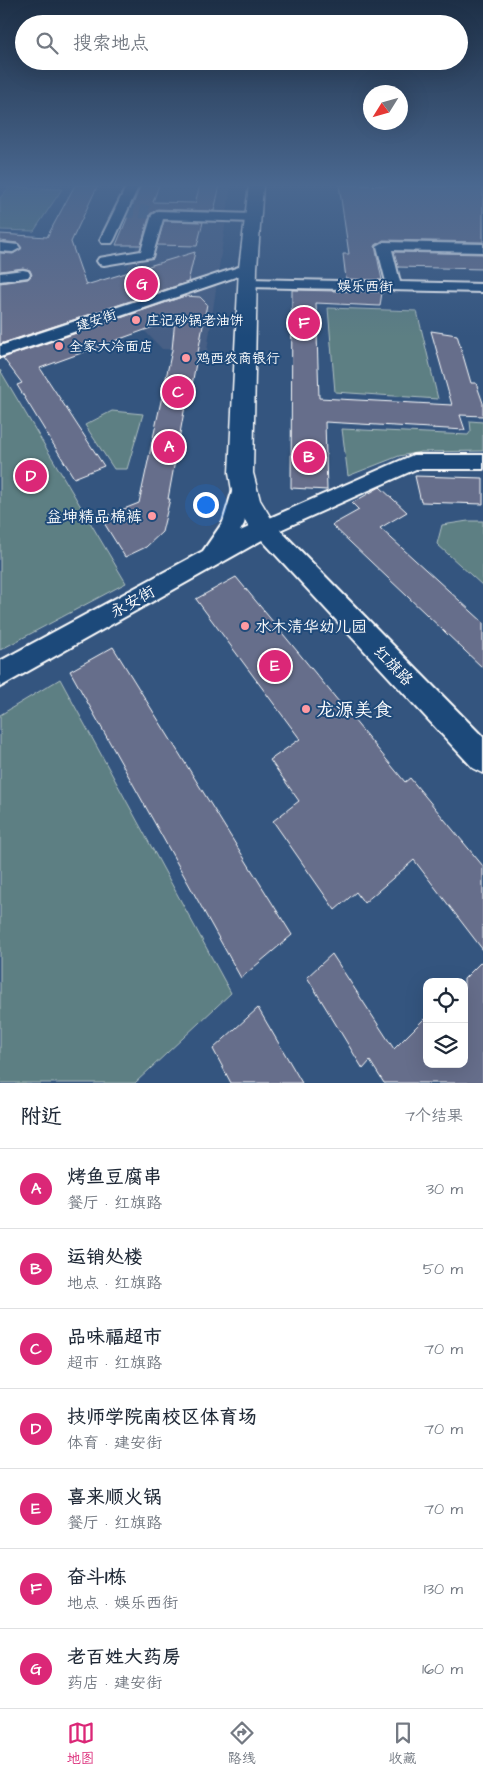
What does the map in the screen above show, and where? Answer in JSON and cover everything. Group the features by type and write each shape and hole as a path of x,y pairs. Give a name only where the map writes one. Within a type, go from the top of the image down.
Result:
{"street":[{"path":"108,240 110,236"},
{"path":"104,261 147,254 150,236"},
{"path":"210,558 234,524 242,478 248,276 251,236"},
{"path":"394,286 384,246 483,248"},
{"path":"0,277 23,274"},
{"name":"娱乐西街","path":"248,276 394,286 483,288"},
{"name":"建安街","path":"0,352 248,276"},
{"name":"永安街","path":"0,675 264,528 413,462 483,462"},
{"path":"242,478 247,502 264,528"},
{"name":"红旗路","path":"264,528 483,758"}],"shaded area":[{"path":"140,236 224,236 207,351 162,349 115,300"}],"green space":[{"path":"328,308 417,311 438,399 335,392"},
{"path":"0,370 126,583 0,650"},
{"path":"112,411 143,414 127,469 114,469 85,425"},
{"path":"470,421 483,422 483,451 421,452 399,456 348,476 342,429 468,435 471,431"},
{"path":"483,521 483,586 437,544 442,525"},
{"path":"60,679 231,993 135,1083 0,1083 0,715"}],"building":[{"path":"0,236 74,236 71,242 86,285 195,252 188,282 0,344 0,283 28,279 32,275 30,270 23,268 0,271 0,253 13,254 22,248 18,243 0,241"},
{"path":"120,236 144,236 141,245 116,245"},
{"path":"160,236 200,236 197,246 157,245"},
{"path":"346,236 483,236 483,242 383,240 375,246 382,280 346,279 343,254 349,254"},
{"path":"394,252 483,254 483,269 398,267"},
{"path":"292,290 382,292 380,306 316,303 319,398 452,405 431,331 457,335 471,383 476,383 483,403 483,416 460,415 465,430 325,422 327,490 291,488"},
{"path":"185,296 200,297 207,304 188,406 185,406 168,499 170,499 162,532 146,547 125,557 101,518 139,503 172,350 175,319 40,368 104,466 74,478 17,385 22,383 3,358"},
{"path":"415,476 483,478 483,504 421,502"},
{"path":"380,487 407,512 380,528 483,622 483,668 332,525 359,510 352,503"},
{"path":"236,577 405,782 410,778 483,866 483,950 414,860 364,903 356,892 335,910 273,821 299,801 270,760 300,739 196,599"},
{"path":"113,647 292,935 241,978 70,671"},
{"path":"332,954 394,1049 423,1020 423,1068 468,1068 468,978 465,978 483,960 483,1083 384,1083 370,1061 363,1069 307,977"},
{"path":"258,1008 302,1083 231,1083 213,1049"}],"place":[{"name":"老百姓大药房","path":"142,284"},
{"name":"庄记砂锅老油饼","path":"136,320"},
{"name":"奋斗1栋","path":"304,323"},
{"name":"全家大冷面店","path":"59,346"},
{"name":"鸡西农商银行","path":"186,358"},
{"name":"品味福超市","path":"178,392"},
{"name":"烤鱼豆腐串","path":"169,447"},
{"name":"运销处楼","path":"309,457"},
{"name":"技师学院南校区体育场","path":"31,476"},
{"name":"益坤精品棉裤","path":"152,516"},
{"name":"水木清华幼儿园","path":"245,626"},
{"name":"喜来顺火锅","path":"275,666"},
{"name":"龙源美食","path":"306,709"}]}
